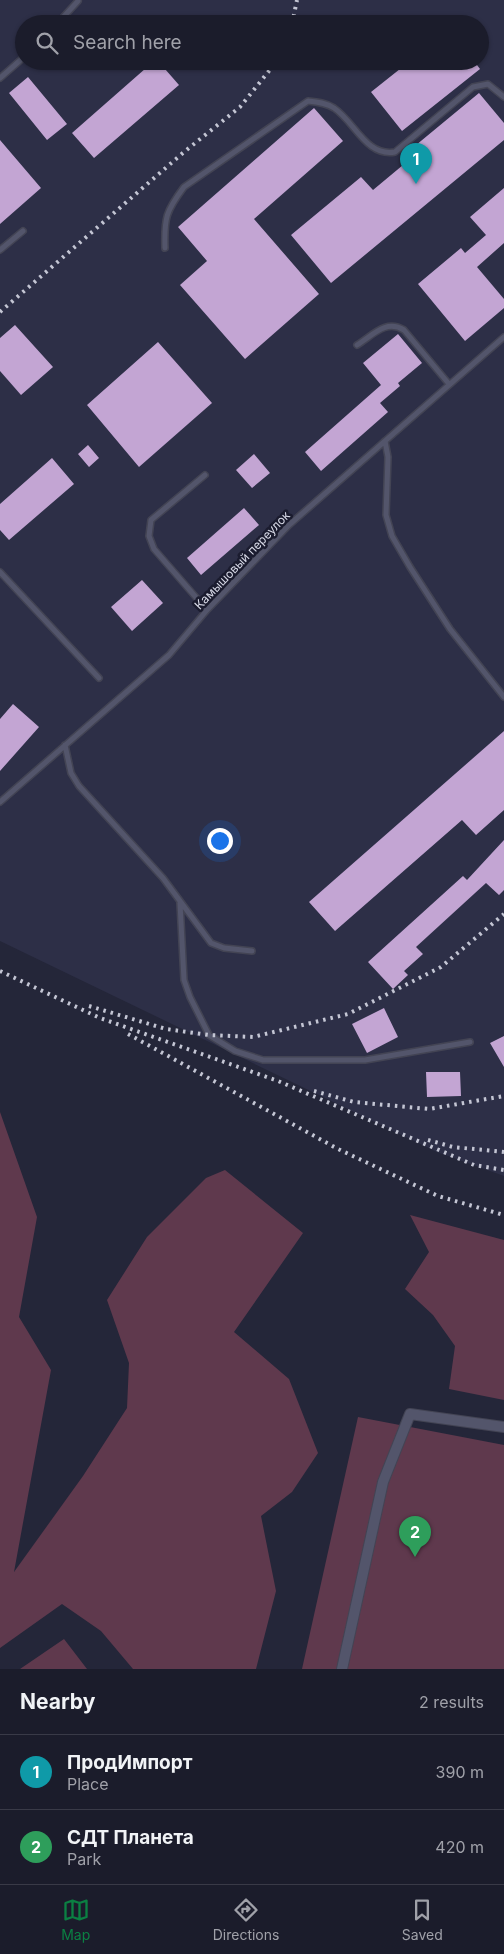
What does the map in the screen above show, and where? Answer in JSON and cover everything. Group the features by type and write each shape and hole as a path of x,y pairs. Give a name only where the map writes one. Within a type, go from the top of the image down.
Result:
{"street":[{"path":"342,1669 382,1482 410,1414 504,1426"}],"lane":[{"path":"65,15 78,1"},
{"path":"0,78 15,65"},
{"path":"165,248 164,224 170,206 184,187 308,101 324,103 336,109 362,137 377,150 386,154 395,152 474,88 488,84 504,97"},
{"path":"0,250 23,231"},
{"path":"357,345 386,326 397,325 404,330 449,384"},
{"name":"Камышовый переулок","path":"0,802 169,655 206,610 289,525 504,337"},
{"path":"385,441 388,457 386,515 392,536 450,629 504,697"},
{"path":"205,475 151,520 149,536 154,549 206,610"},
{"path":"0,572 99,678"},
{"path":"65,745 71,773 79,786 163,878 211,943 224,948 252,951"},
{"path":"180,903 184,980 190,997 209,1035 235,1051 262,1060 365,1060 470,1042"}],"shaded area":[{"path":"0,0 504,0 504,1176 437,1152 0,941"},
{"path":"0,1112 37,1217 19,1317 51,1370 14,1572 83,1476 127,1408 129,1363 107,1300 147,1237 206,1178 225,1170 303,1233 234,1332 289,1379 318,1453 292,1492 261,1516 276,1591 256,1669 133,1669 101,1631 62,1604 0,1648"},
{"path":"410,1215 504,1240 504,1400 449,1389 455,1346 433,1315 405,1289 429,1252"},
{"path":"358,1417 504,1445 504,1669 302,1669"},
{"path":"64,1639 87,1669 20,1669"}],"building":[{"path":"144,70 166,70 179,85 94,158 72,133"},
{"path":"399,70 479,70 402,131 371,92"},
{"path":"28,77 67,124 47,140 9,93"},
{"path":"479,93 504,123 504,140 331,283 291,235 361,177 373,190 409,160 404,155"},
{"path":"314,108 343,141 254,219 319,294 245,359 180,285 207,261 178,227"},
{"path":"0,140 41,188 0,224"},
{"path":"504,188 504,243 477,267 504,299 504,308 465,341 418,284 461,248 465,253 486,235 470,217"},
{"path":"15,325 53,367 21,395 0,371 0,338"},
{"path":"398,334 422,363 398,383 400,386 380,403 388,412 321,471 305,452 381,385 363,363"},
{"path":"158,342 212,403 139,467 87,405"},
{"path":"88,445 99,458 89,467 78,454"},
{"path":"254,454 270,473 252,488 236,470"},
{"path":"52,458 74,484 9,540 0,530 0,504"},
{"path":"244,508 259,525 201,575 187,558"},
{"path":"142,580 163,603 132,631 111,607"},
{"path":"13,704 39,727 0,771 0,719"},
{"path":"504,731 504,810 476,835 462,820 335,931 309,902"},
{"path":"504,840 504,890 499,895 486,883 416,947 423,954 404,971 408,975 393,989 368,962 463,876 467,880"},
{"path":"384,1008 398,1037 367,1053 352,1024"},
{"path":"504,1036 504,1067 490,1043"},
{"path":"426,1072 460,1072 461,1096 427,1097"}],"railway":[{"path":"294,15 297,0"},
{"path":"0,312 184,152 240,107 270,70"},
{"path":"89,1006 166,1029 209,1035 253,1037 348,1014 441,967 504,914"},
{"path":"0,971 100,1018 278,1081 474,1165 504,1170"},
{"path":"128,1034 338,1149 438,1196 504,1215"},
{"path":"314,1091 354,1102 429,1109 504,1096"},
{"path":"428,1140 453,1147 504,1152"}],"place":[{"name":"ПродИмпорт","path":"416,184"},
{"name":"СДТ Планета","path":"415,1557"}]}
